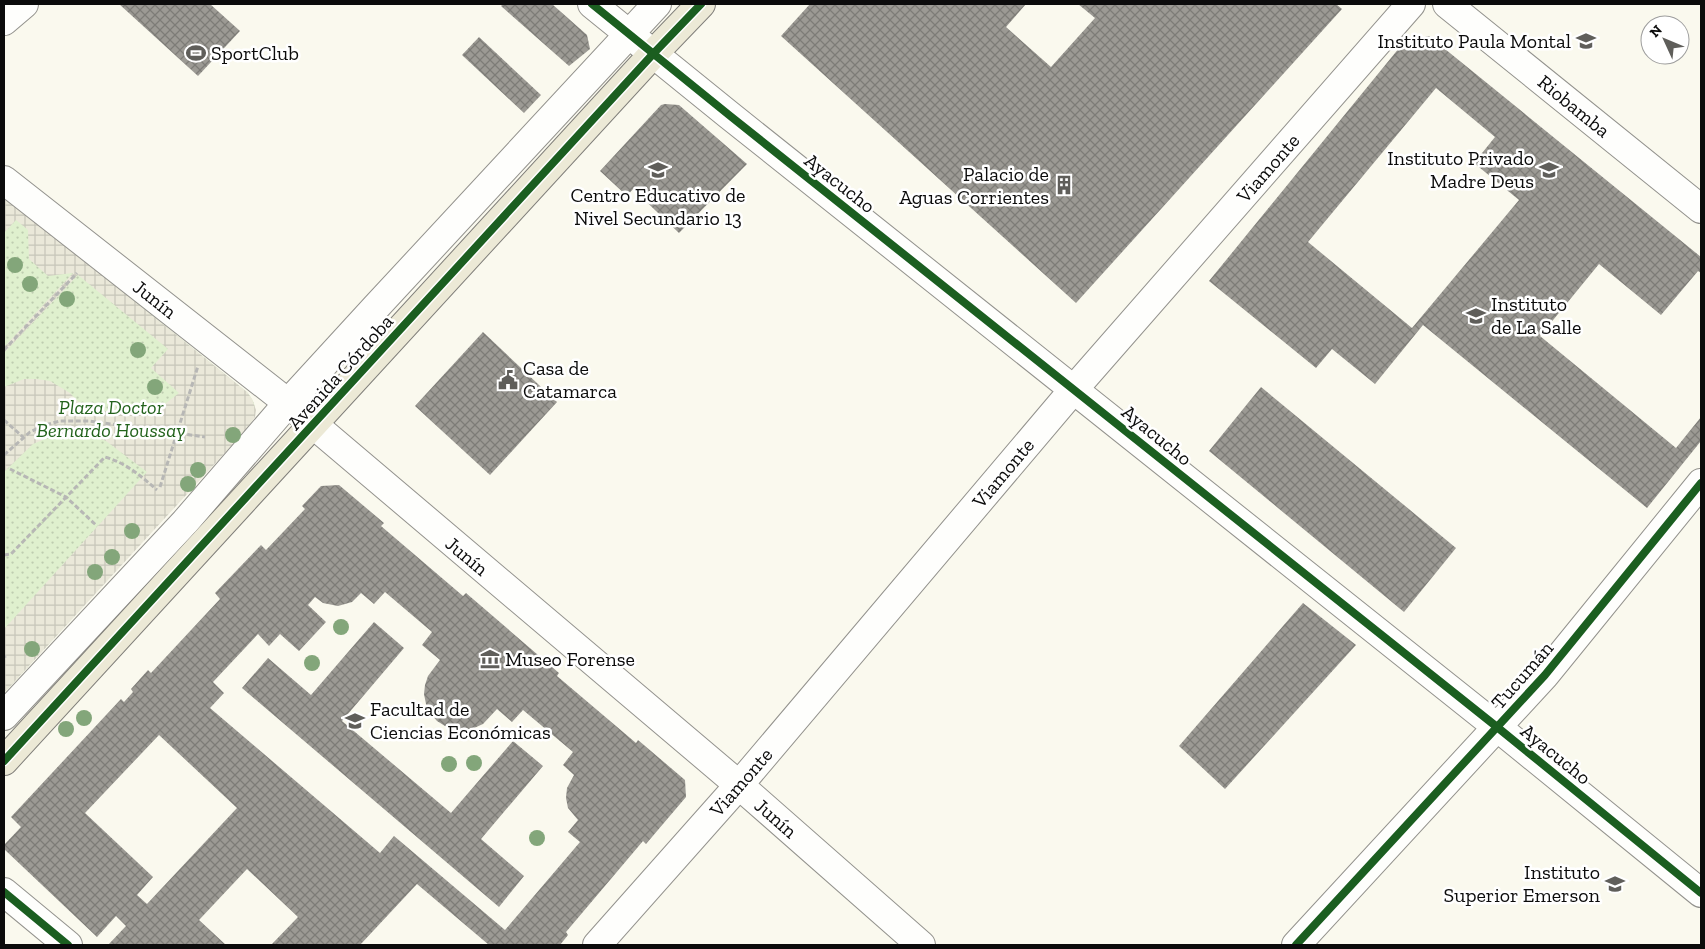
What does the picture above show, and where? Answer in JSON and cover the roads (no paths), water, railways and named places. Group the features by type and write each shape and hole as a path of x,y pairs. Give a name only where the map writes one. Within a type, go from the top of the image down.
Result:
{"main road":[{"name":"Avenida Córdoba","path":"4,761 701,4"}],"street":[{"path":"4,21 24,4"},
{"name":"Ayacucho","path":"592,4 1497,727 1701,893"},
{"name":"Avenida Córdoba","path":"4,716 185,522 288,403 657,4"},
{"name":"Viamonte","path":"597,945 739,785 1074,389 1411,4"},
{"name":"Riobamba","path":"1447,4 1701,209"},
{"name":"Junín","path":"4,180 288,403 739,785 921,945"},
{"name":"Tucumán","path":"1296,945 1545,675 1701,483"},
{"path":"4,892 68,945"}],"place":[{"name":"Instituto Paula Montal","path":"1586,41"},
{"name":"SportClub","path":"196,53"},
{"name":"Centro Educativo de Nivel Secundario 13","path":"658,170"},
{"name":"Instituto Privado Madre Deus","path":"1549,170"},
{"name":"Palacio de Aguas Corrientes","path":"1064,185"},
{"name":"Instituto de La Salle","path":"1476,316"},
{"name":"Casa de Catamarca","path":"508,380"},
{"name":"Museo Forense","path":"490,659"},
{"name":"Facultad de Ciencias Económicas","path":"355,721"},
{"name":"Instituto Superior Emerson","path":"1615,884"}],"park label":[{"name":"Plaza Doctor Bernardo Houssay","path":"111,418"}]}
